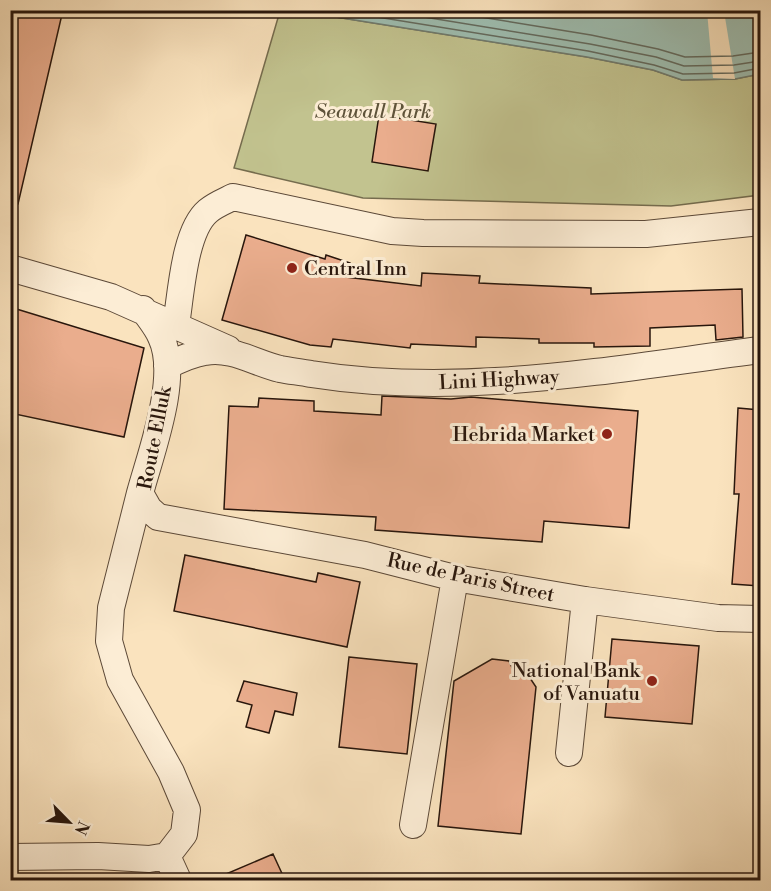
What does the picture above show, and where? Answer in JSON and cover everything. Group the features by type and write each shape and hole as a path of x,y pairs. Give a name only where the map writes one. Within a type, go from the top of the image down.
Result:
{"street":[{"path":"176,325 189,249 196,230 207,211 233,197 392,231 423,233 646,234 760,222"},
{"name":"Lini Highway","path":"10,268 111,297 143,309 239,355 279,369 373,382 433,383 546,379 760,350"},
{"name":"Route Elluk","path":"143,309 162,338 166,366 164,403 144,501 110,616 110,654 120,680 171,772 187,810 184,834 167,856"},
{"name":"Lini Highway","path":"166,366 207,351 239,355"},
{"name":"Rue de Paris Street","path":"144,501 158,517 182,524 365,555 455,578 585,600 718,618 760,619"},
{"name":"Rue de Paris Street","path":"124,565 142,542 157,531 182,524"},
{"path":"413,825 455,578"},
{"path":"568,753 585,600"},
{"path":"10,857 98,856 149,860 167,856 178,880"}],"green space":[{"name":"Seawall Park","path":"280,11 298,11 587,57 653,70 682,80 735,79 760,74 760,195 671,206 363,198 234,168"}],"water":[{"path":"298,11 760,11 760,74 735,79 682,80 653,70 587,57"}],"pier":[{"path":"707,11 724,11 735,79 713,78"}],"building":[{"path":"10,10 63,10 18,204 10,203"},
{"path":"379,115 436,124 428,171 372,162"},
{"path":"246,235 325,259 326,255 350,263 346,277 421,286 422,273 480,276 479,283 591,288 591,294 742,289 743,337 716,340 715,325 650,328 650,346 594,347 594,343 539,343 539,339 476,337 476,347 411,344 410,348 333,339 331,347 310,345 222,320"},
{"path":"10,307 144,348 124,437 10,413"},
{"path":"382,396 451,399 471,397 638,411 629,528 544,521 542,542 375,530 376,517 224,509 229,406 258,407 259,398 314,401 314,411 381,415"},
{"path":"738,408 760,410 760,586 732,584 739,494 734,494"},
{"path":"185,555 316,582 318,573 360,582 347,647 174,611"},
{"name":"National Bank of Vanuatu","path":"612,639 699,646 692,724 605,717"},
{"path":"349,657 417,664 407,754 339,747"},
{"path":"492,659 509,661 515,674 528,675 536,687 521,834 438,826 454,681"},
{"path":"244,681 297,693 293,715 275,711 269,733 246,727 252,705 237,701"},
{"path":"273,854 285,880 212,880"}],"place":[{"name":"Central Inn","path":"292,268"},
{"name":"Hebrida Market","path":"607,434"},
{"name":"National Bank of Vanuatu","path":"652,681"}]}
